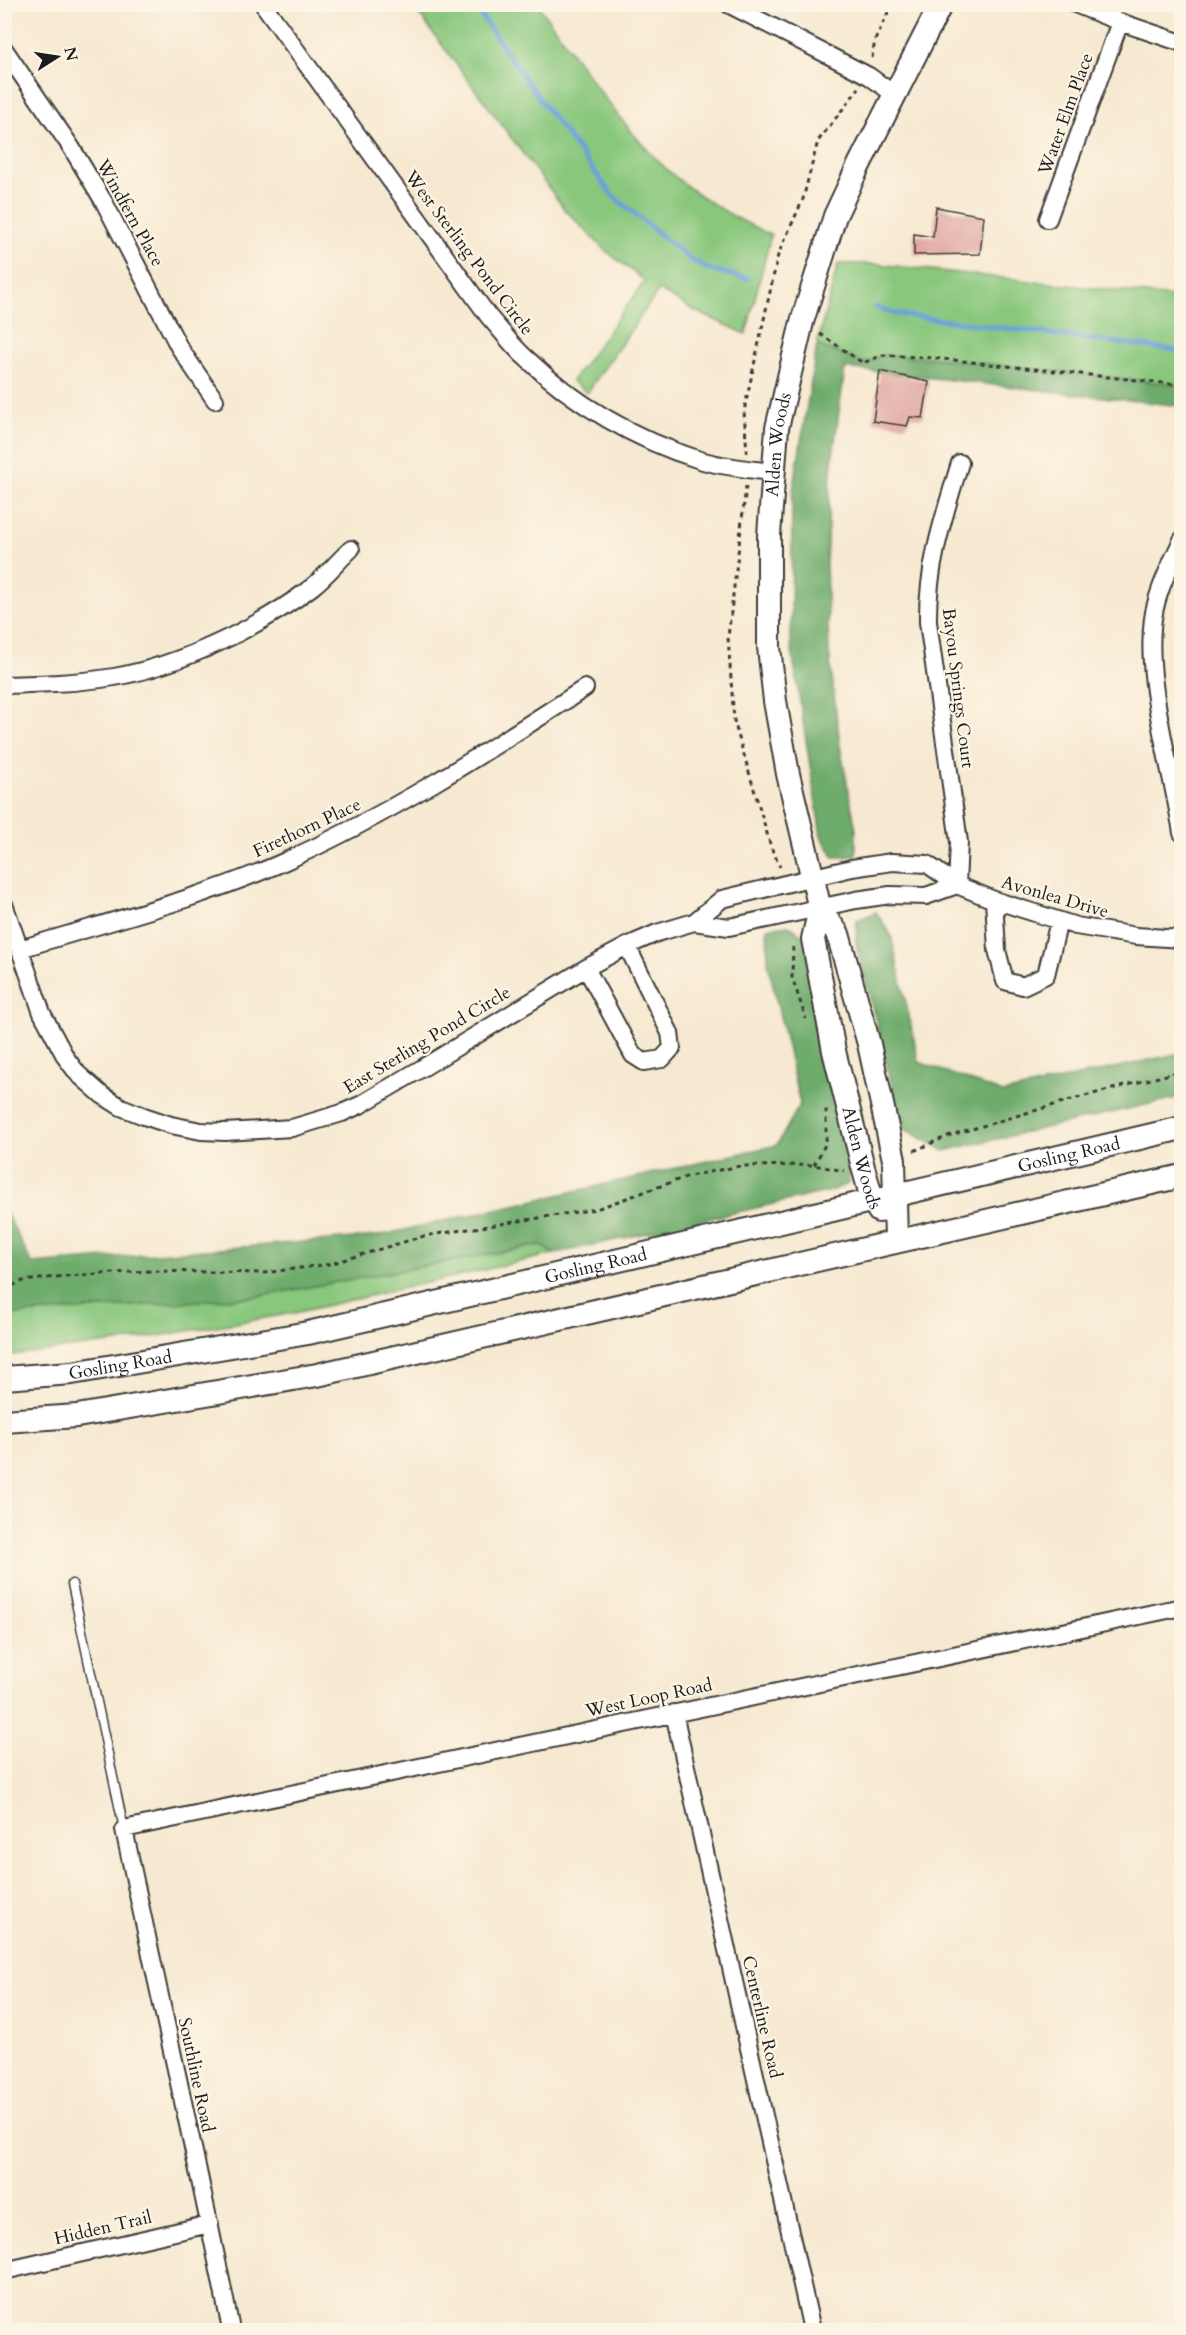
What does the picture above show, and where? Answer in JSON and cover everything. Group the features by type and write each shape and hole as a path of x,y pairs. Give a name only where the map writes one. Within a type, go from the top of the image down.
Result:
{"main road":[{"name":"Alden Woods","path":"896,1240 894,1160 869,1044 838,934 820,909 788,774 775,701 767,594 772,472 777,428 802,322 835,216 941,4"},
{"name":"Alden Woods","path":"820,909 813,939 834,1051 872,1199 896,1240"},
{"name":"Gosling Road","path":"4,1378 72,1373 308,1333 1182,1128"},
{"path":"4,1421 77,1416 317,1375 1182,1176"}],"street":[{"name":"West Sterling Pond Circle","path":"263,4 489,316 525,358 568,393 608,419 659,446 702,461 772,472"},
{"path":"729,4 868,76 895,95"},
{"path":"1075,4 1120,22 1182,42"},
{"name":"Water Elm Place","path":"1048,219 1120,22"},
{"name":"Windfern Place","path":"4,49 71,147 104,202 179,347 215,400"},
{"name":"Bayou Springs Court","path":"957,885 959,842 928,622 928,596 937,538 960,463"},
{"path":"1182,540 1156,600 1152,653 1167,760 1182,833"},
{"path":"4,685 77,682 117,676 185,656 220,642 278,609 313,586 351,549"},
{"name":"Firethorn Place","path":"20,949 208,891 279,864 374,819 462,767 585,688"},
{"name":"Avonlea Drive","path":"813,878 892,862 927,864 957,885 994,900 1059,921 1128,935 1182,939"},
{"name":"East Sterling Pond Circle","path":"4,904 42,1013 66,1058 78,1074 102,1095 121,1107 171,1125 201,1131 225,1132 291,1128 320,1121 351,1109 586,968 627,946 694,921 722,899 813,878"},
{"path":"694,921 729,927 856,900 890,896 926,896 957,885"},
{"path":"994,900 997,950 1005,981 1023,986 1046,975 1059,921"},
{"path":"586,968 633,1055 644,1062 662,1059 672,1048 670,1033 627,946"},
{"name":"West Loop Road","path":"124,1829 1182,1607"},
{"name":"Centerline Road","path":"674,1713 812,2331"},
{"name":"Southline Road","path":"124,1829 231,2331"},
{"name":"Hidden Trail","path":"4,2271 210,2224"}],"lane":[{"path":"72,1584 124,1829"}],"path":[{"path":"802,322 863,363 883,355 923,357 1182,385"},
{"path":"894,1160 948,1136 1081,1097 1182,1071"},
{"path":"4,1289 23,1281 64,1276 151,1271 264,1273 330,1264 424,1236 596,1209 689,1176 740,1166 814,1165 846,1171 863,1167"}],"green space":[{"path":"412,5 538,5 610,104 669,172 711,203 771,235 746,334 697,312 659,290 587,393 572,381 645,281 606,251 566,211"},
{"path":"838,264 878,264 1181,298 1181,388 860,366 817,345"},
{"path":"817,345 863,363 883,355 934,358 1181,385 1181,406 845,368 831,470 826,564 829,652 840,746 856,830 856,856 834,857 821,836 791,645 792,496"},
{"path":"876,912 891,935 919,1062 1003,1093 1181,1053 1181,1097 944,1151 903,1128 856,944 857,920"},
{"path":"788,925 804,936 852,1165 848,1184 830,1191 554,1254 541,1245 254,1297 5,1315 4,1208 32,1264 378,1236 777,1145 800,1104 768,964 767,928"},
{"path":"541,1245 554,1254 294,1313 134,1340 5,1356 4,1315 254,1297"}],"building":[{"path":"936,207 984,216 980,254 914,255 914,234 933,237"},
{"path":"880,371 929,382 923,418 910,417 907,426 873,421"}],"waterway":[{"path":"473,4 543,104 613,196 687,257 708,269 748,279"},
{"path":"875,307 896,314 1182,351"}]}
